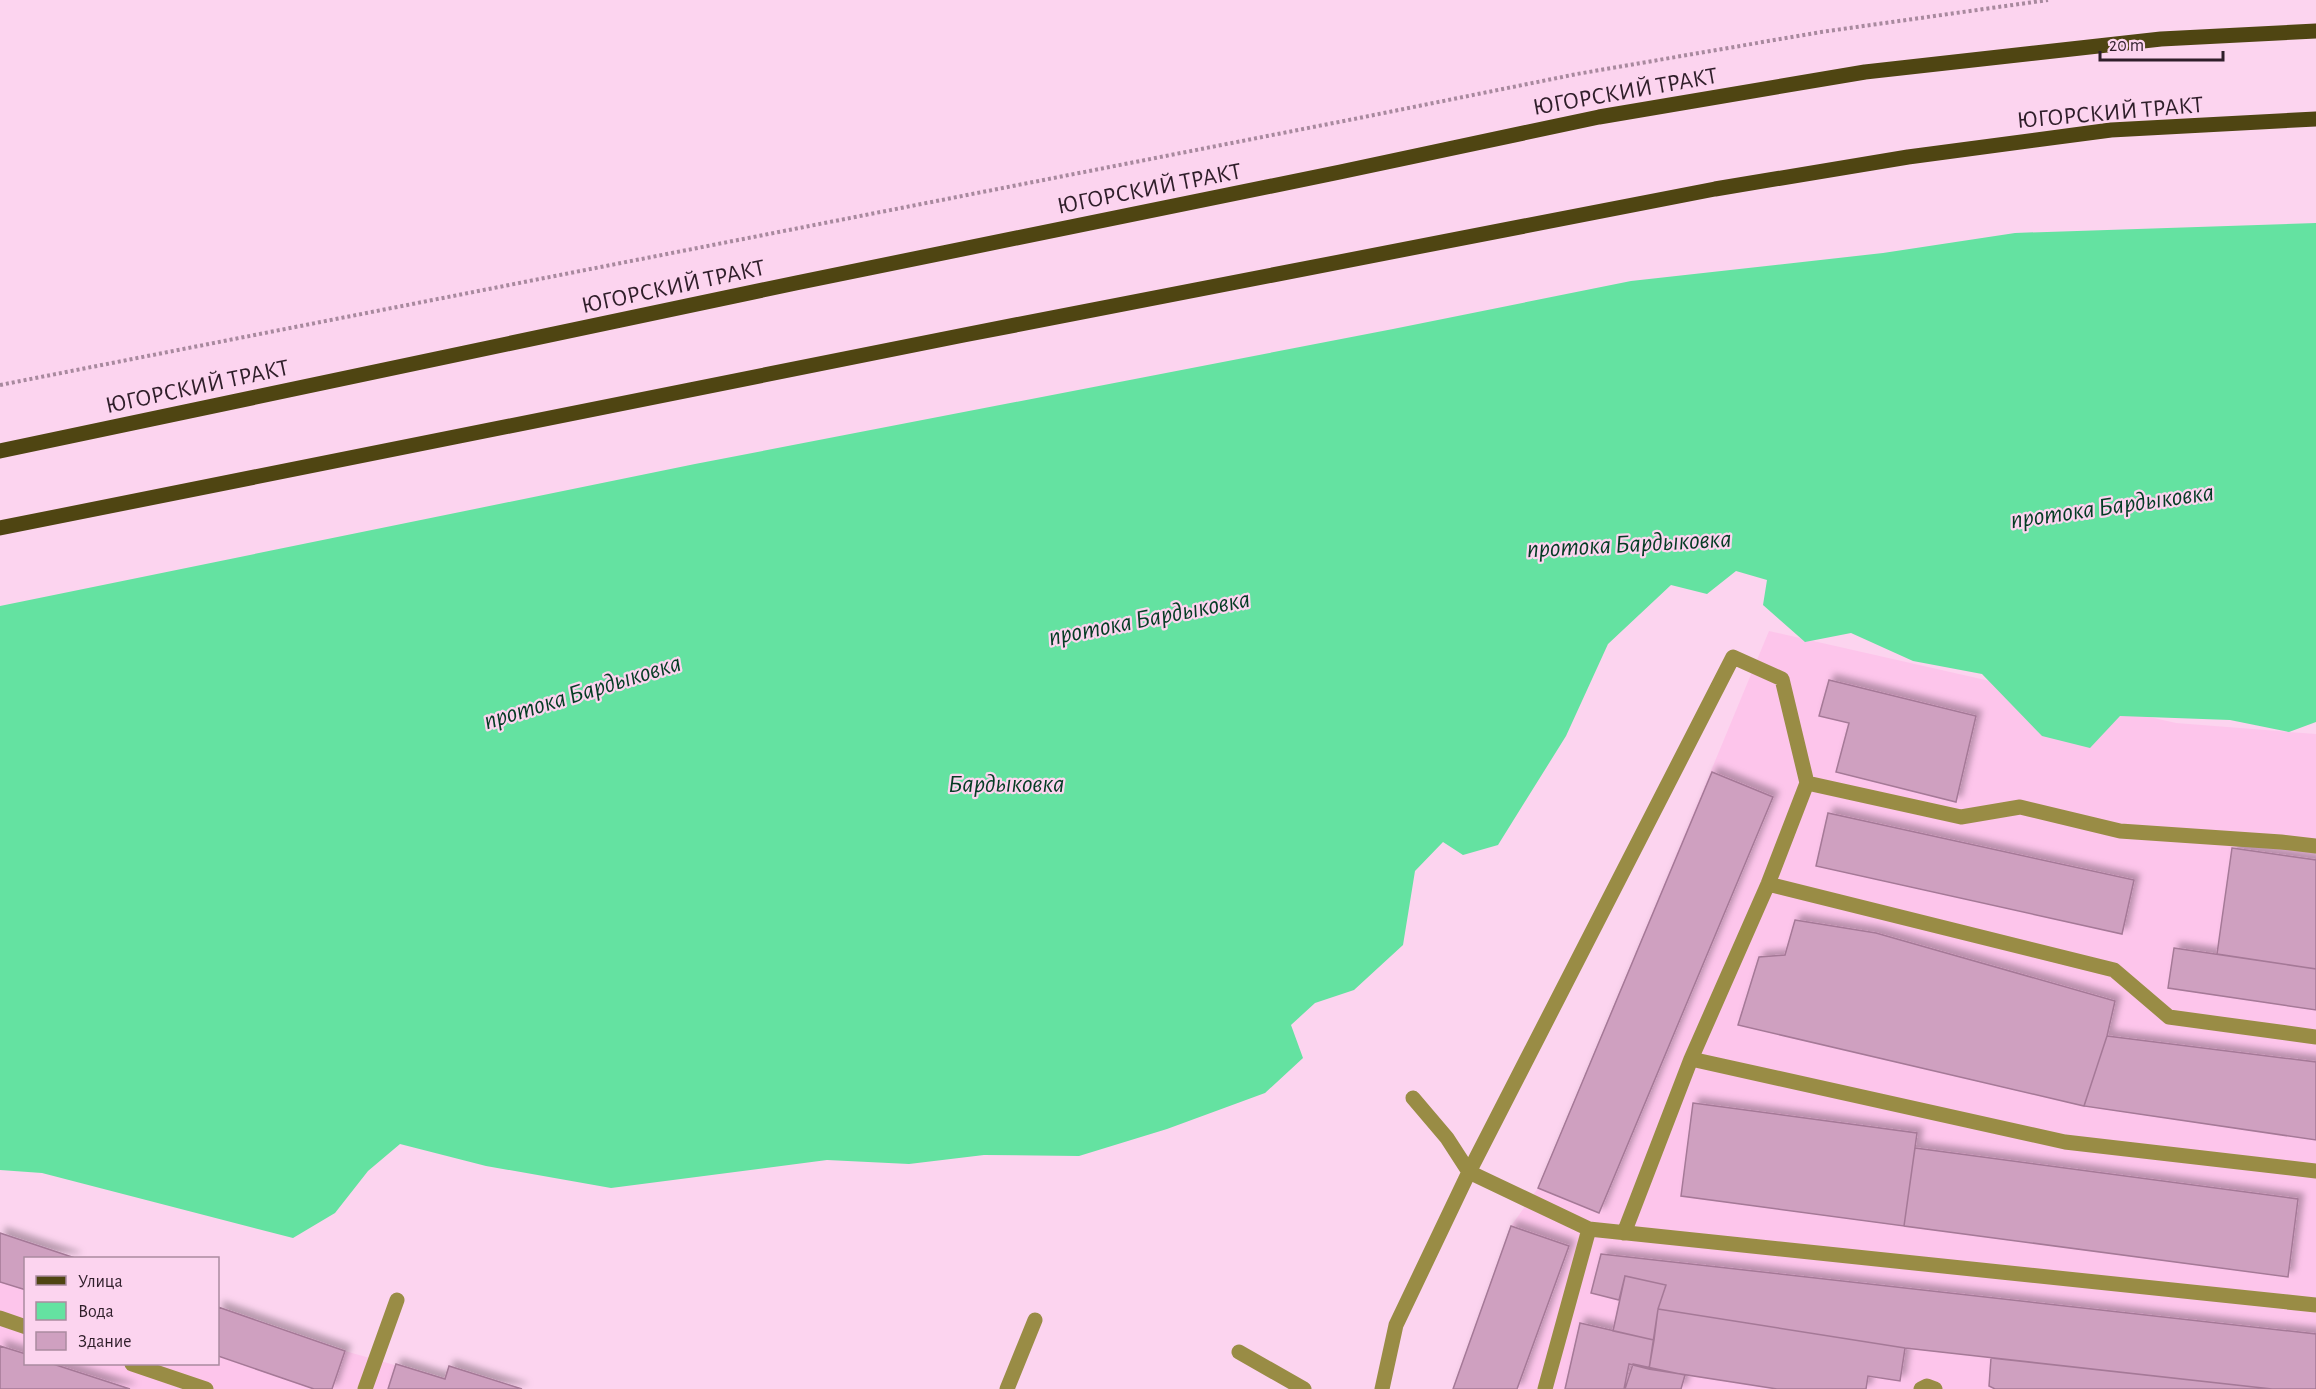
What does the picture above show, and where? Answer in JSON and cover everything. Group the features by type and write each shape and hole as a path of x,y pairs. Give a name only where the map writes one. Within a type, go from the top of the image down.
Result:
{"main road":[{"name":"ЮГОРСКИЙ ТРАКТ","path":"0,451 784,285 1599,117 1865,72 2161,39 2316,31"},
{"name":"ЮГОРСКИЙ ТРАКТ","path":"0,528 964,335 1714,189 1908,157 2111,130 2316,118"}],"lane":[{"path":"1382,1389 1396,1325 1469,1172 1733,657 1782,679 1807,783 1768,884 1691,1059 1624,1233"},
{"path":"1807,783 1961,817 2020,807 2120,831 2316,846"},
{"path":"1768,884 2114,970 2169,1017 2316,1037"},
{"path":"1691,1059 2065,1142 2316,1171"},
{"path":"1413,1098 1447,1138 1469,1172 1589,1229 2316,1304 2316,1300"},
{"path":"1545,1389 1589,1229"},
{"path":"365,1389 397,1300"},
{"path":"0,1318 24,1326"},
{"path":"1007,1389 1035,1320"},
{"path":"1239,1352 1304,1389"},
{"path":"135,1365 206,1389"},
{"path":"1921,1389 1927,1386 1935,1389"}],"path":[{"path":"0,386 1577,74 1821,32 2048,0"}],"shaded area":[{"path":"1769,631 2176,723 2316,734 2316,1389 1453,1389 1511,1226 1538,1188"},
{"path":"0,1233 72,1257 24,1257 24,1365 219,1365 219,1307 345,1351 444,1379 449,1366 522,1389 0,1389"}],"water":[{"name":"Бардыковка","path":"2316,223 2316,722 2289,732 2230,720 2120,716 2090,748 2042,736 1982,674 1913,661 1851,633 1805,642 1763,605 1767,580 1736,571 1707,594 1671,585 1608,644 1566,736 1498,845 1463,855 1443,842 1415,871 1403,945 1354,990 1315,1003 1291,1025 1303,1058 1265,1093 1167,1129 1079,1156 984,1155 909,1164 827,1160 611,1188 486,1166 400,1144 368,1171 335,1213 293,1238 42,1173 0,1170 0,606 695,464 1631,281 1883,253 2015,233"}],"building":[{"path":"1829,680 1976,716 1956,802 1836,772 1849,723 1819,716"},
{"path":"1712,772 1773,797 1599,1213 1538,1188"},
{"path":"1828,813 2134,880 2122,934 1816,866"},
{"path":"2232,848 2316,860 2316,969 2217,954"},
{"path":"1795,920 1876,933 2115,1001 2107,1036 2084,1106 1738,1025 1759,957 1785,955"},
{"path":"2174,948 2316,969 2316,1010 2168,988"},
{"path":"2107,1036 2316,1062 2316,1140 2084,1106"},
{"path":"1693,1103 1917,1133 1904,1226 1681,1196"},
{"path":"1915,1148 2298,1199 2288,1277 1904,1226"},
{"path":"1511,1226 1569,1246 1517,1389 1453,1389"},
{"path":"0,1233 72,1257 24,1257 24,1289 0,1282"},
{"path":"1601,1254 2316,1334 2316,1389 2272,1389 1905,1348 1658,1309 1666,1285 1625,1276 1619,1300 1591,1293"},
{"path":"1625,1276 1666,1285 1658,1309 1654,1340 1613,1331"},
{"path":"219,1307 345,1351 332,1389 314,1389 219,1356"},
{"path":"1658,1309 1905,1348 1900,1381 1868,1376 1866,1389 1777,1389 1649,1369"},
{"path":"1580,1323 1654,1340 1649,1369 1629,1364 1624,1389 1565,1389"},
{"path":"0,1346 24,1353 24,1365 56,1365 130,1389 0,1389"},
{"path":"1991,1358 2272,1389 1995,1389 1989,1386"},
{"path":"396,1364 445,1379 449,1366 522,1389 388,1389"},
{"path":"1633,1364 1685,1375 1681,1389 1625,1389"}],"water label":[{"name":"протока Бардыковка","path":"2112,505"},
{"name":"протока Бардыковка","path":"1629,543"},
{"name":"протока Бардыковка","path":"1149,617"},
{"name":"протока Бардыковка","path":"582,691"}]}
